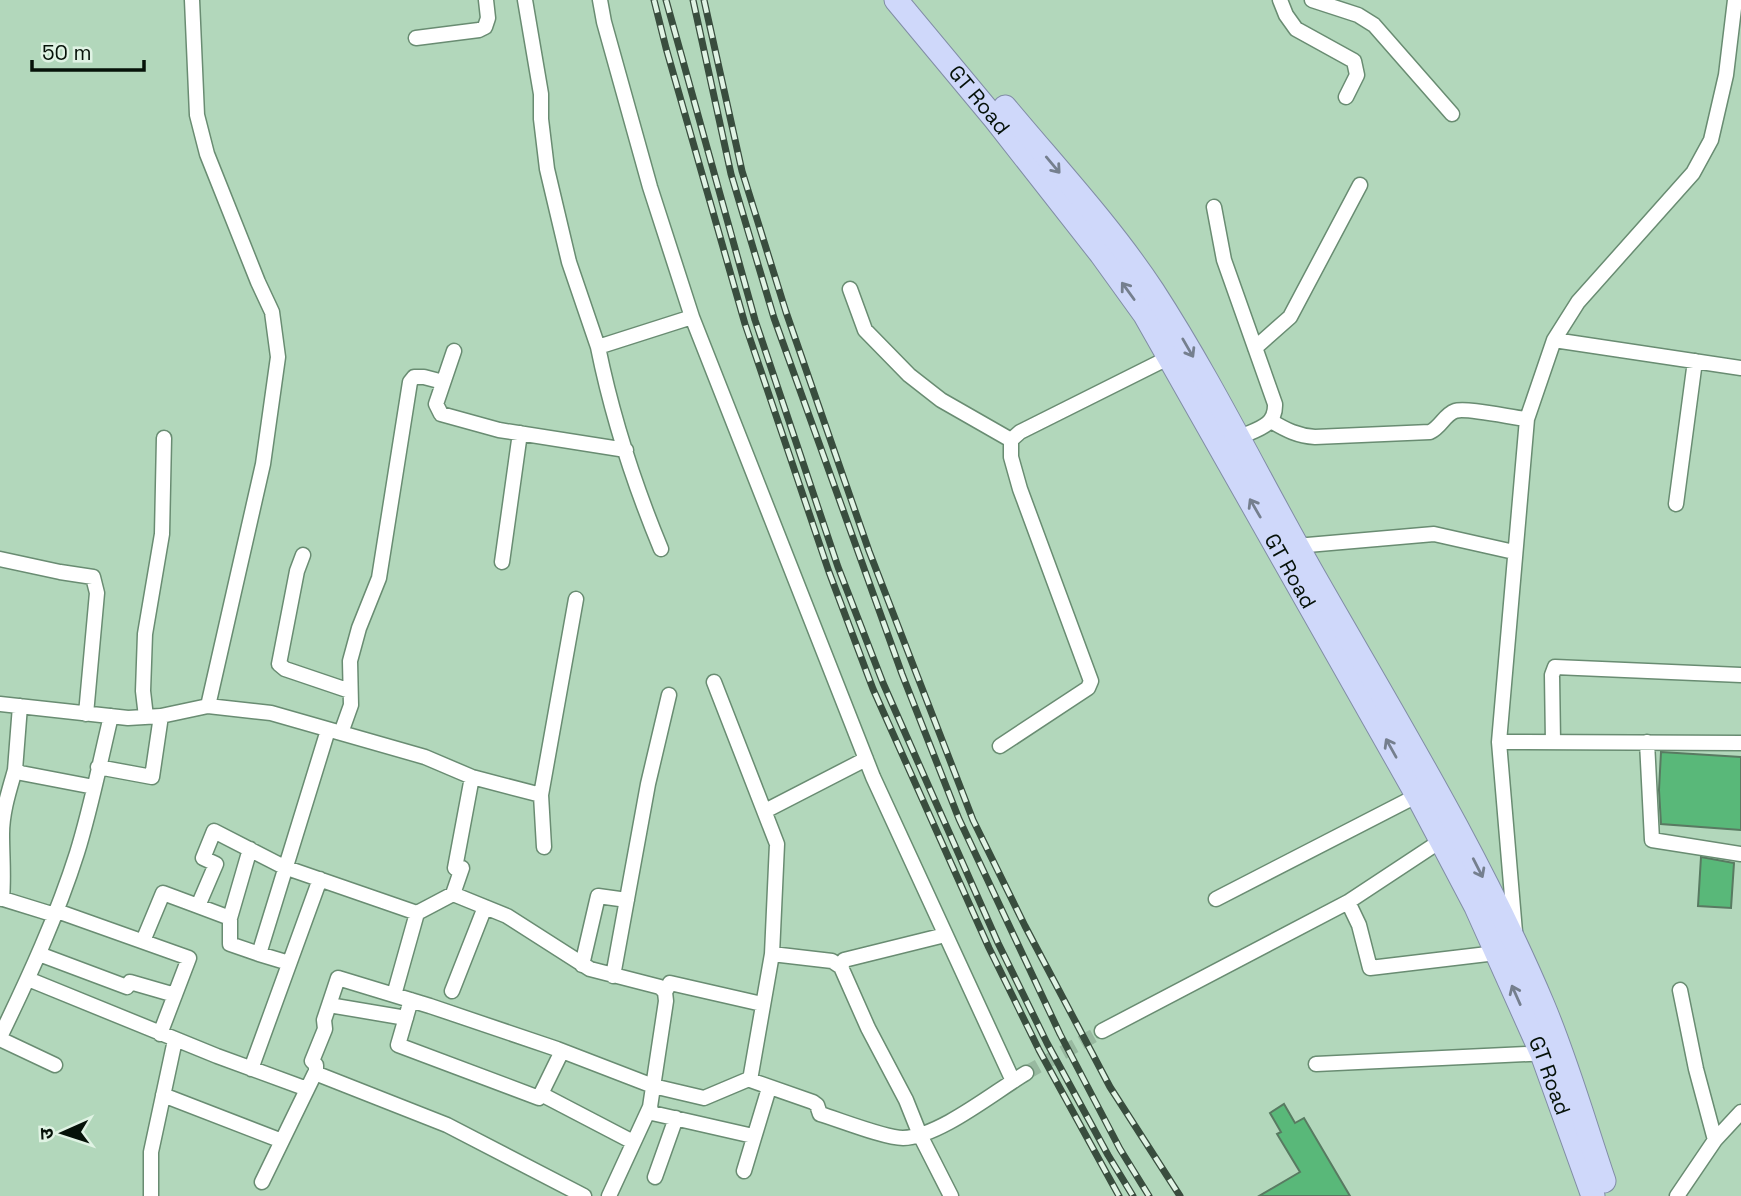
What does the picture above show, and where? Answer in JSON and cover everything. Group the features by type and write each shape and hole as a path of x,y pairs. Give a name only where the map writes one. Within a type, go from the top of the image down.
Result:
{"highway":[{"name":"GT Road","path":"897,0 1105,228 1153,310 1238,438 1296,546 1345,648"},
{"name":"GT Road","path":"916,0 1001,115"},
{"name":"GT Road","path":"1153,310 1170,357 1345,648 1450,835 1506,950 1544,1006 1552,1053 1593,1196"},
{"name":"GT Road","path":"1552,1053 1609,1196"}],"street":[{"path":"193,0 197,115 207,154 272,312 278,357 263,464 208,706"},
{"path":"416,38 485,27 488,18 486,0"},
{"path":"525,0 541,94 547,169 569,262 598,347 641,501 661,549"},
{"path":"600,0 650,187 692,317 866,759 945,935 1019,1077 944,1125 920,1135 900,1138 820,1114 813,1102 749,1079"},
{"path":"1280,0 1296,29 1354,61 1357,75 1346,97"},
{"path":"1312,0 1358,15 1374,25 1452,114"},
{"path":"1349,902 1359,925 1370,968 1506,950 1499,741 1527,419 1554,340 1578,302 1693,173 1712,140 1726,75 1735,0"},
{"path":"1255,348 1290,317 1360,185"},
{"path":"1214,207 1224,260 1275,404 1275,414 1271,421 1238,438"},
{"path":"850,289 865,330 908,375 941,400 1011,440"},
{"path":"598,347 692,317"},
{"path":"1554,340 1741,368"},
{"path":"454,351 436,404 441,414 520,433 626,450"},
{"path":"1000,746 1088,688 1091,681 1020,489 1011,457 1011,440 1020,432 1170,357"},
{"path":"1676,504 1695,361"},
{"path":"259,954 284,867 335,731 351,705 350,661 359,628 379,578 410,382 414,377 424,377 443,382"},
{"path":"1271,421 1289,432 1315,437 1430,432 1438,428 1445,417 1458,410 1527,419"},
{"path":"502,562 520,433"},
{"path":"98,767 152,777 153,716 143,691 145,634 162,534 164,438"},
{"path":"1296,546 1434,534 1514,552"},
{"path":"303,555 297,571 279,664 285,669 351,691"},
{"path":"0,559 93,577 97,593 86,714"},
{"path":"544,847 541,795 576,600"},
{"path":"1553,742 1552,675 1555,667 1741,674"},
{"path":"714,682 776,844 772,954 749,1079"},
{"path":"613,976 648,784 669,695"},
{"path":"0,704 111,716 153,716 208,706 271,713 425,757 472,777 541,795"},
{"path":"20,706 15,770 2,807 5,871 1,899 56,913 189,958 160,1034"},
{"path":"55,1065 0,1038 39,954 78,850 111,716"},
{"path":"1499,741 1741,743"},
{"path":"1647,742 1652,841 1741,854"},
{"path":"765,811 866,759"},
{"path":"15,770 94,787"},
{"path":"394,995 418,913 453,894 462,868 455,868 472,777"},
{"path":"1216,899 1426,790"},
{"path":"198,906 216,864 203,858 214,831 284,867 418,913"},
{"path":"1102,1031 1349,902 1450,835"},
{"path":"250,849 230,918 230,944 289,963"},
{"path":"251,1069 320,879"},
{"path":"143,941 163,893 230,918"},
{"path":"453,894 523,925 582,965 613,976 660,987 665,992"},
{"path":"582,965 598,896 627,900"},
{"path":"453,991 485,906"},
{"path":"945,935 848,959 842,962 841,967 842,975 906,1100 920,1135 951,1196"},
{"path":"39,954 127,987 130,982 175,995"},
{"path":"772,954 832,961 841,967"},
{"path":"262,1182 315,1073 316,1065 312,1061 325,1029 324,1020 338,978 562,1051 653,1086 704,1098 749,1079"},
{"path":"28,979 174,1040 307,1089"},
{"path":"609,1196 650,1107 665,992 670,983 762,1004"},
{"path":"1680,990 1696,1069 1715,1140"},
{"path":"411,1000 398,1045 539,1098 562,1051"},
{"path":"329,1005 406,1018"},
{"path":"151,1196 152,1152 174,1040"},
{"path":"1316,1064 1552,1053"},
{"path":"315,1073 447,1125 584,1196"},
{"path":"744,1171 769,1088"},
{"path":"541,1094 633,1142"},
{"path":"163,1095 282,1141"},
{"path":"650,1107 652,1112 753,1136"},
{"path":"1677,1196 1715,1140 1741,1112"},
{"path":"655,1177 676,1118"}],"building":[{"path":"1661,752 1741,757 1741,830 1661,824"},
{"path":"1701,857 1734,863 1731,908 1698,906"},
{"path":"1284,1104 1295,1123 1304,1118 1350,1196 1259,1196 1300,1172 1277,1134 1281,1132 1270,1113"}],"tunnel":[{"path":"1026,1073 1102,1031"}],"railway":[{"path":"654,0 745,324 829,572 873,689 989,948 1039,1050 1119,1196"},
{"path":"666,0 755,320 838,567 883,683 998,943 1047,1043 1133,1196"},
{"path":"693,0 731,174 774,318 902,674 959,819 1060,1034 1120,1149 1149,1196"},
{"path":"704,0 742,171 786,312 869,551 973,820 1025,926 1110,1087 1180,1196"}]}
